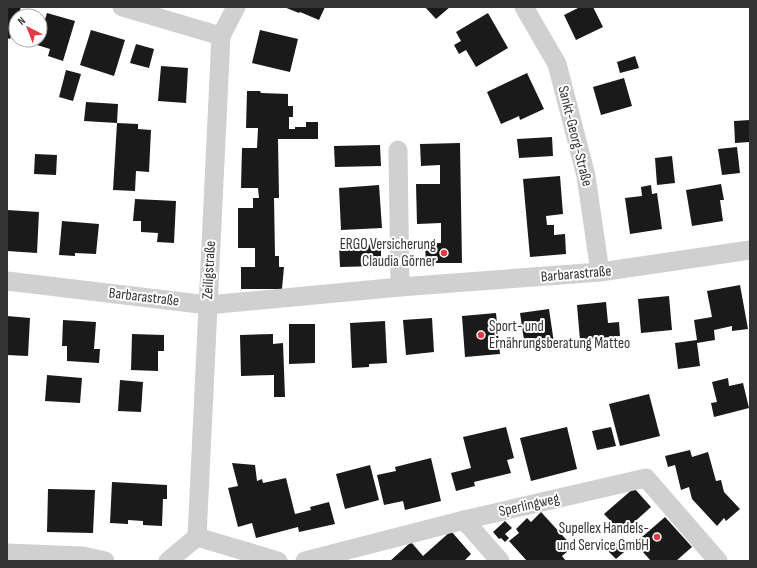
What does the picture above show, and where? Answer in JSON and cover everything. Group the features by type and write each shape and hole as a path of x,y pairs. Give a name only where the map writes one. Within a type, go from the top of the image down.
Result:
{"street":[{"path":"122,7 221,36"},
{"name":"Zeiligstraße","path":"197,537 221,36 236,7"},
{"name":"Sankt-Georg-Straße","path":"524,7 557,64 586,176 600,272"},
{"path":"398,150 400,287"},
{"name":"Barbarastraße","path":"7,281 208,304 400,287 600,272 750,250"},
{"name":"Sperlingweg","path":"305,561 464,520 646,478 718,561"},
{"path":"464,520 500,561"},
{"path":"168,561 197,537 278,561"},
{"path":"7,553 83,556 106,561"}],"building":[{"path":"7,7 21,7 8,8 7,38"},
{"path":"284,7 325,7 319,20"},
{"path":"425,7 450,7 436,19"},
{"path":"580,7 593,7 603,27 576,40 564,15"},
{"path":"48,13 75,21 63,61 48,56 50,49 47,48 48,48"},
{"path":"488,13 508,48 476,67 466,50 459,54 454,45 461,41 456,32"},
{"path":"91,30 125,40 114,76 80,65"},
{"path":"260,30 298,39 290,72 252,63"},
{"path":"136,44 154,49 149,68 130,63"},
{"path":"635,56 639,68 620,73 617,62"},
{"path":"161,66 188,68 186,103 158,101"},
{"path":"66,70 81,74 73,101 59,97"},
{"path":"527,73 544,109 520,120 519,116 501,124 487,92"},
{"path":"624,78 632,106 601,115 593,87"},
{"path":"247,91 288,94 288,106 293,106 293,117 289,117 289,129 295,129 295,127 306,127 306,122 318,122 318,139 278,139 279,198 274,198 275,256 279,256 279,267 284,267 282,289 241,289 241,267 255,267 255,248 238,248 238,208 253,208 253,198 259,198 258,188 241,188 242,148 257,148 258,128 246,128"},
{"path":"86,102 118,104 117,123 84,121"},
{"path":"750,120 750,142 735,143 734,121"},
{"path":"117,123 138,124 138,129 151,130 149,172 136,171 135,191 113,190"},
{"path":"552,137 553,156 519,158 517,139"},
{"path":"460,143 462,263 426,263 425,243 441,243 441,223 417,224 416,184 440,184 440,165 421,166 420,144"},
{"path":"380,145 381,166 335,167 334,146"},
{"path":"737,147 740,173 722,175 718,149"},
{"path":"35,154 57,155 56,175 34,174"},
{"path":"672,156 675,183 657,185 655,158"},
{"path":"560,176 563,214 546,216 547,225 554,225 554,235 565,234 566,254 530,257 523,179"},
{"path":"721,184 724,200 720,200 723,221 692,226 686,190"},
{"path":"379,185 382,228 341,230 339,188"},
{"path":"651,185 652,194 657,193 662,229 630,234 625,198 642,196 641,187"},
{"path":"135,199 176,201 174,243 157,242 158,233 141,232 141,221 133,221"},
{"path":"7,210 39,212 37,253 7,251"},
{"path":"62,221 99,224 96,254 75,253 75,256 59,255"},
{"path":"381,244 381,257 376,257 376,266 340,267 339,245"},
{"path":"740,285 748,329 732,331 732,326 714,330 715,340 697,343 700,366 678,369 675,343 697,340 694,320 712,317 707,291"},
{"path":"669,296 672,330 641,333 638,299"},
{"path":"606,302 608,323 619,322 620,336 580,340 577,305"},
{"path":"549,309 554,343 539,345 538,338 524,340 520,313"},
{"name":"Sport- und Ernährungsberatung Matteo","path":"496,313 500,354 465,357 462,316"},
{"path":"7,316 30,318 28,356 7,355"},
{"path":"432,318 434,352 406,355 403,320"},
{"path":"63,320 96,322 94,349 100,349 99,363 67,361 67,346 62,346"},
{"path":"385,321 387,363 369,364 369,367 352,368 350,323"},
{"path":"289,324 315,324 315,363 289,364"},
{"path":"132,334 164,335 164,351 158,351 158,371 131,370"},
{"path":"273,334 273,344 283,343 285,397 274,397 274,375 241,376 240,335"},
{"path":"47,375 82,378 80,403 45,401"},
{"path":"728,378 729,386 743,383 749,408 714,417 711,403 717,402 712,382"},
{"path":"120,380 143,382 141,412 118,411"},
{"path":"649,394 660,436 620,446 609,404"},
{"path":"506,427 514,458 507,460 511,473 474,482 475,486 456,491 451,473 471,468 463,437"},
{"path":"567,427 577,469 531,481 520,438"},
{"path":"611,427 616,446 597,450 592,431"},
{"path":"690,450 692,457 708,452 716,481 721,480 724,492 740,509 726,521 724,518 717,526 692,499 689,487 681,490 675,465 668,467 665,456"},
{"path":"431,458 441,501 405,510 403,501 384,505 377,475 396,471 395,467"},
{"path":"232,463 255,465 257,481 262,479 263,483 286,478 295,514 311,510 310,507 329,502 335,524 299,532 298,527 256,538 252,523 238,527 228,488 238,486"},
{"path":"370,465 379,500 345,509 336,474"},
{"path":"112,482 167,485 167,499 163,499 162,526 143,525 143,521 128,520 128,524 110,523"},
{"path":"634,488 651,507 622,533 604,514"},
{"path":"48,489 95,490 93,533 47,532"},
{"path":"541,512 573,547 562,556 566,561 527,561 509,541 519,533 516,529 527,518 531,522"},
{"path":"665,517 692,547 676,561 651,561 635,543"},
{"path":"505,521 512,528 505,534 509,538 505,542 501,538 499,539 493,532"},
{"path":"451,531 471,554 464,561 390,561 411,542 423,556"},
{"path":"623,537 631,546 616,559 608,551"}],"place":[{"name":"ERGO Versicherung Claudia Görner","path":"444,253"},
{"name":"Sport- und Ernährungsberatung Matteo","path":"481,335"},
{"name":"Supellex Handels- und Service GmbH","path":"657,537"}]}
